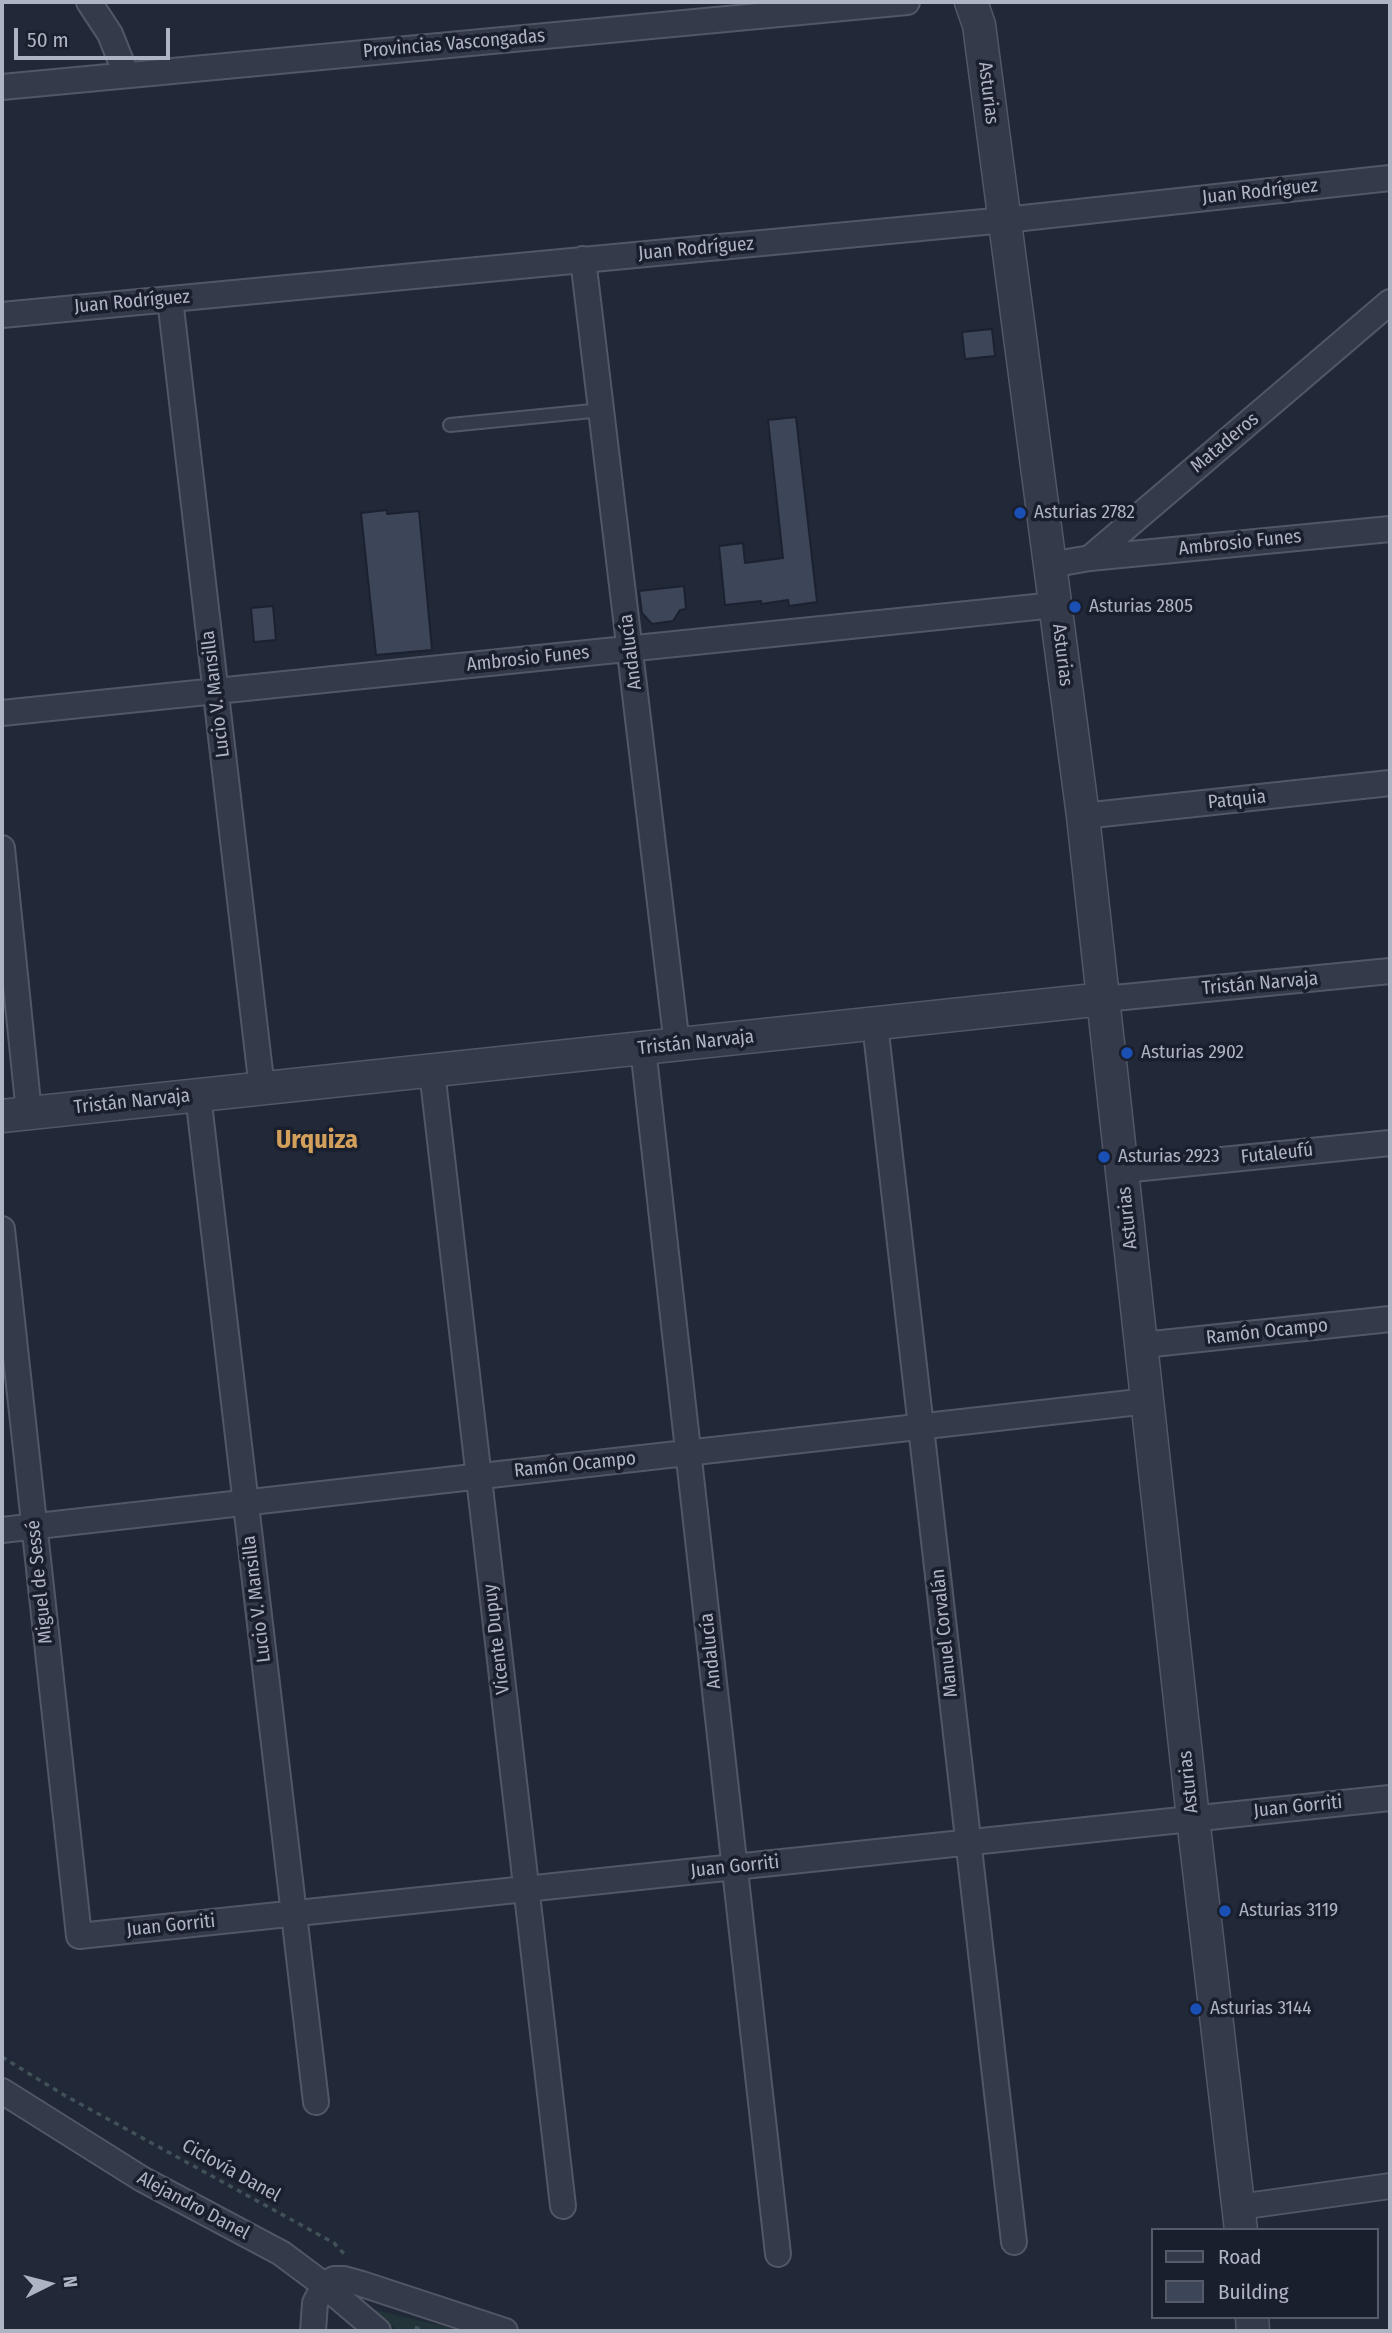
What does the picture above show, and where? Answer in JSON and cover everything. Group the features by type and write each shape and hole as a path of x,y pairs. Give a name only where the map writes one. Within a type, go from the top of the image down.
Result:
{"street":[{"path":"89,2 110,34 126,74"},
{"name":"Provincias Vascongadas","path":"2,87 907,2"},
{"name":"Asturias","path":"971,2 979,25 1083,816 1193,1818 1240,2218"},
{"name":"Juan Rodríguez","path":"2,314 1005,219 1390,178"},
{"name":"Andalucía","path":"583,259 677,1045"},
{"name":"Lucio V. Mansilla","path":"170,299 262,1089"},
{"name":"Mataderos","path":"1090,558 1390,302"},
{"name":"Ambrosio Funes","path":"1090,558 1390,529"},
{"path":"1050,565 1090,558"},
{"name":"Ambrosio Funes","path":"2,713 1055,605"},
{"name":"Patquia","path":"1083,816 1390,783"},
{"path":"2,848 16,1114"},
{"name":"Tristán Narvaja","path":"16,1114 1390,971"},
{"name":"Manuel Corvalán","path":"876,1024 1014,2242"},
{"name":"Andalucía","path":"643,1048 778,2254"},
{"name":"Vicente Dupuy","path":"432,1071 562,2206"},
{"name":"Lucio V. Mansilla","path":"198,1095 316,2102"},
{"name":"Futaleufú","path":"1123,1170 1390,1143"},
{"name":"Miguel de Sessé","path":"2,1228 79,1936"},
{"name":"Ramón Ocampo","path":"1143,1345 1390,1319"},
{"name":"Ramón Ocampo","path":"2,1530 1148,1401"},
{"name":"Juan Gorriti","path":"79,1936 1390,1798"},
{"name":"Alejandro Danel","path":"2,2091 142,2179 281,2253 378,2331"},
{"path":"1240,2218 1390,2186"},
{"path":"313,2331 315,2303 324,2285 334,2279 344,2279 505,2331"}],"lane":[{"path":"450,425 602,410"}],"path":[{"name":"Ciclovía Danel","path":"2,2057 64,2095 334,2243 347,2256 362,2284"},
{"path":"413,2326 424,2331"}],"shaded area":[{"path":"367,2308 463,2331 399,2331"}],"building":[{"path":"992,329 995,356 965,359 962,332"},
{"path":"796,417 817,602 789,606 788,600 725,605 719,546 743,543 745,563 783,558 768,420"},
{"path":"387,510 387,514 419,511 432,650 376,655 361,513"},
{"path":"684,586 686,609 680,610 673,621 652,624 642,613 639,591"},
{"path":"273,606 276,640 254,642 251,608"}],"place":[{"name":"Asturias 2782","path":"1020,513"},
{"name":"Asturias 2805","path":"1075,607"},
{"name":"Asturias 2902","path":"1127,1053"},
{"name":"Asturias 2923","path":"1104,1157"},
{"name":"Asturias 3119","path":"1225,1911"},
{"name":"Asturias 3144","path":"1196,2009"}],"district":[{"name":"Urquiza","path":"317,1141"}]}
